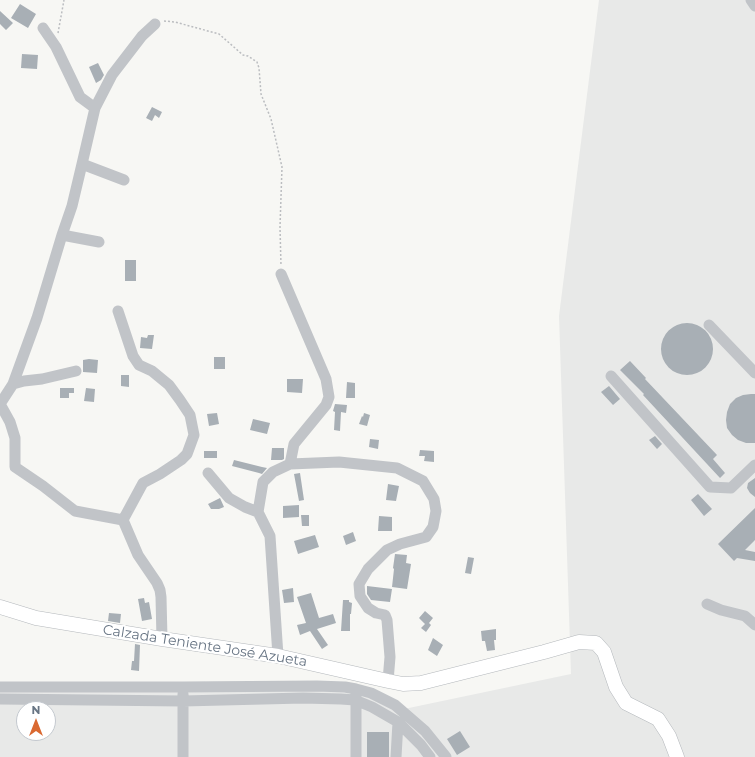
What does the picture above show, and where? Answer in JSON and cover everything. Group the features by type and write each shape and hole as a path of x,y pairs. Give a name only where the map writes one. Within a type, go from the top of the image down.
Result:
{"main road":[{"name":"Calzada Teniente José Azueta","path":"0,607 36,618 162,639 278,656 388,682 403,684 421,683 579,642 596,643 604,652 616,687 626,703 658,719 669,736 676,757"}],"street":[{"path":"751,0 755,6"},
{"path":"123,520 76,512 43,486 15,467 15,438 10,422 0,404 13,384 37,318 72,206 95,108 112,75 142,36 155,24"},
{"path":"43,28 56,47 80,97 95,108"},
{"path":"82,164 124,180"},
{"path":"62,235 99,242"},
{"path":"281,274 326,379 329,397 326,404 294,444 290,464"},
{"path":"118,311 133,356 139,365 152,371 169,385 190,415 194,435 186,454 181,460 143,483 123,520"},
{"path":"709,325 755,373"},
{"path":"13,384 76,371"},
{"path":"611,376 710,488 731,488 755,465"},
{"path":"278,656 270,536 258,512 263,482 273,472 290,464 339,462 397,468 423,481 434,499 436,511 433,527 426,537 400,544 386,550 368,569 359,584 360,596 368,608 376,613 385,615 387,620 390,658 388,682"},
{"path":"208,473 229,498 258,512"},
{"path":"123,520 138,555 160,590 162,639"},
{"path":"707,604 721,610 745,616 755,625"},
{"path":"0,687 345,687 371,693 395,705 426,731 446,757"},
{"path":"44,687 44,700"},
{"path":"183,687 183,757"},
{"path":"356,689 356,757"},
{"path":"0,699 183,701 303,698 355,700 372,707 398,722 421,745 430,757"},
{"path":"397,756 398,722"}],"path":[{"path":"56,47 64,0"},
{"path":"155,24 163,21 175,22 219,34 243,55 248,56 257,62 259,68 261,94 271,119 282,167 280,227 281,274"}],"shaded area":[{"path":"599,0 755,0 755,757 0,757 0,685 336,683 404,709 571,674 559,316"}],"building":[{"path":"20,4 36,14 28,28 11,18"},
{"path":"0,11 13,23 6,30 0,24"},
{"path":"22,54 38,55 37,69 21,68"},
{"path":"98,63 104,75 101,80 96,83 89,67"},
{"path":"152,107 162,112 159,118 155,115 152,121 146,118"},
{"path":"125,260 136,260 136,281 125,281"},
{"path":"687,323 697,325 705,331 711,339 713,349 711,359 705,367 697,373 687,375 677,373 669,367 663,359 661,349 663,339 669,331 677,325"},
{"path":"148,335 154,335 152,349 140,348 141,337 147,338"},
{"path":"214,357 225,357 225,369 214,369"},
{"path":"83,360 98,360 97,373 83,372"},
{"path":"630,361 646,378 645,379 717,455 713,459 725,473 720,478 643,395 644,394 620,370"},
{"path":"121,375 129,375 129,387 121,386"},
{"path":"287,379 303,379 302,393 287,392"},
{"path":"347,382 355,383 355,398 346,398"},
{"path":"609,386 620,399 613,405 601,392"},
{"path":"60,388 74,388 74,393 69,393 69,398 60,398"},
{"path":"86,388 95,389 94,402 84,401"},
{"path":"755,394 755,443 746,443 738,440 732,435 727,428 726,420 730,404 736,398"},
{"path":"335,404 347,405 346,413 341,412 340,431 334,430 335,412 333,411"},
{"path":"217,413 219,424 209,426 207,414"},
{"path":"364,413 370,415 367,426 359,424"},
{"path":"253,419 270,423 267,434 250,430"},
{"path":"655,436 662,444 657,449 649,440"},
{"path":"370,439 379,440 378,449 369,447"},
{"path":"272,448 284,448 284,459 271,460"},
{"path":"420,450 434,451 434,462 424,461 425,456 419,456"},
{"path":"204,451 217,451 217,458 204,458"},
{"path":"234,460 267,468 262,474 232,466"},
{"path":"300,473 304,500 299,501 294,474"},
{"path":"755,478 755,497 747,488 748,483"},
{"path":"388,484 399,486 396,501 386,500"},
{"path":"698,494 712,509 704,516 691,500"},
{"path":"220,498 224,507 219,509 211,509 208,504"},
{"path":"299,505 299,517 283,518 283,506"},
{"path":"755,508 755,540 745,550 755,552 755,561 737,558 734,561 718,544"},
{"path":"301,515 309,515 309,526 302,526"},
{"path":"379,516 392,517 392,531 378,531"},
{"path":"353,532 356,541 346,545 343,536"},
{"path":"315,535 319,547 298,554 294,541"},
{"path":"395,554 407,555 406,563 411,564 407,589 392,587"},
{"path":"468,557 474,558 471,574 465,573"},
{"path":"367,586 392,589 390,602 371,600 367,594"},
{"path":"293,588 294,602 284,603 282,590"},
{"path":"311,593 319,618 333,614 336,623 317,629 328,645 322,649 310,631 300,635 297,625 306,623 297,597"},
{"path":"144,598 145,603 149,602 152,619 142,621 138,599"},
{"path":"343,600 349,600 349,602 352,603 350,614 350,631 341,631"},
{"path":"425,611 433,618 429,623 431,625 426,632 421,628 425,624 419,618"},
{"path":"109,613 121,614 120,623 108,621"},
{"path":"496,629 496,640 494,640 495,650 487,651 485,641 482,641 481,631"},
{"path":"433,638 443,645 437,656 428,650"},
{"path":"135,644 140,645 139,671 131,670 132,661 134,661"},
{"path":"460,731 470,747 457,755 447,739"},
{"path":"367,732 389,732 389,757 367,757"}]}
